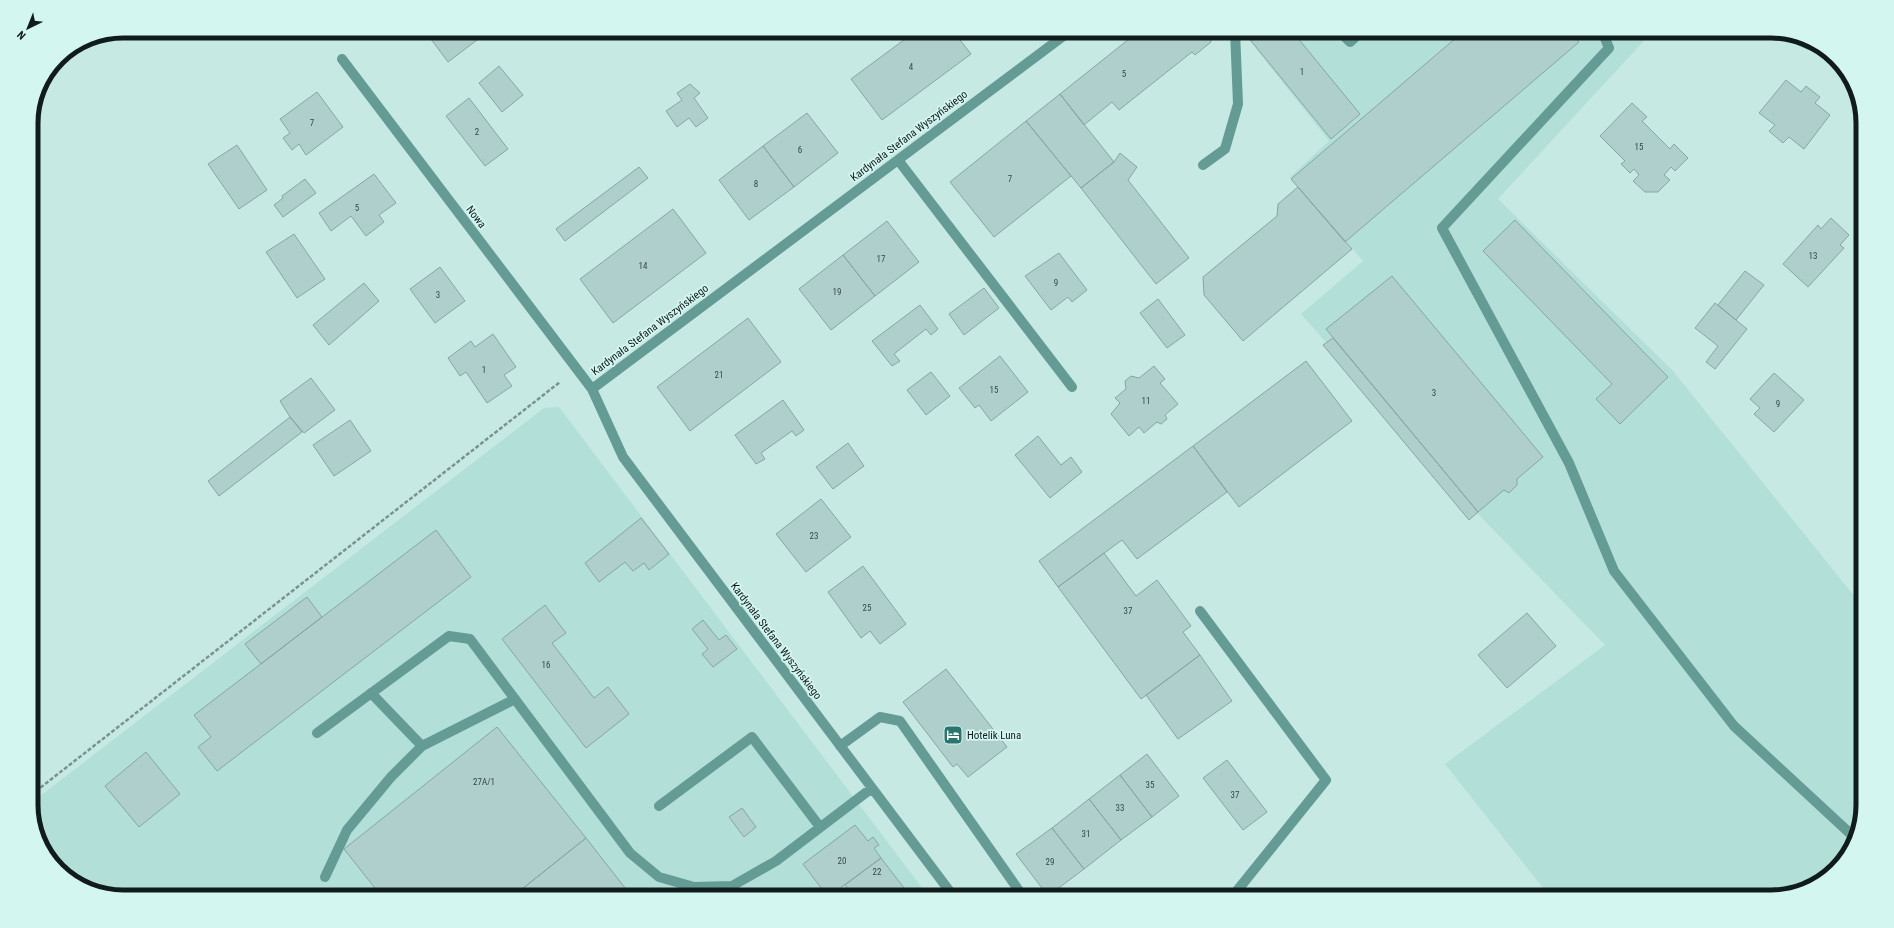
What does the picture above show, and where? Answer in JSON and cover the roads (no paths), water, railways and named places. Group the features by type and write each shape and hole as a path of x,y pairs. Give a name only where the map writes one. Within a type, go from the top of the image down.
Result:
{"street":[{"name":"Kardynała Stefana Wyszyńskiego","path":"949,890 622,457 592,389 1061,38"},
{"path":"1203,165 1225,148 1238,104 1235,38"},
{"path":"1346,38 1350,42 1354,38"},
{"path":"1605,38 1609,48 1442,228 1569,463 1614,571 1734,726 1850,834"},
{"name":"Nowa","path":"342,59 592,389"},
{"path":"898,160 1072,387"},
{"path":"1200,611 1326,780 1238,890"},
{"path":"317,733 449,636 470,639 630,853 659,877 694,887 732,886 776,861 872,788"},
{"path":"372,693 422,746"},
{"path":"324,877 347,830 391,777 422,746 515,699"},
{"path":"840,746 880,717 900,722 1018,890"},
{"path":"659,806 752,737 820,827"},
{"path":"690,890 694,887"}],"place":[{"name":"Hotelik Luna","path":"953,735"}]}
